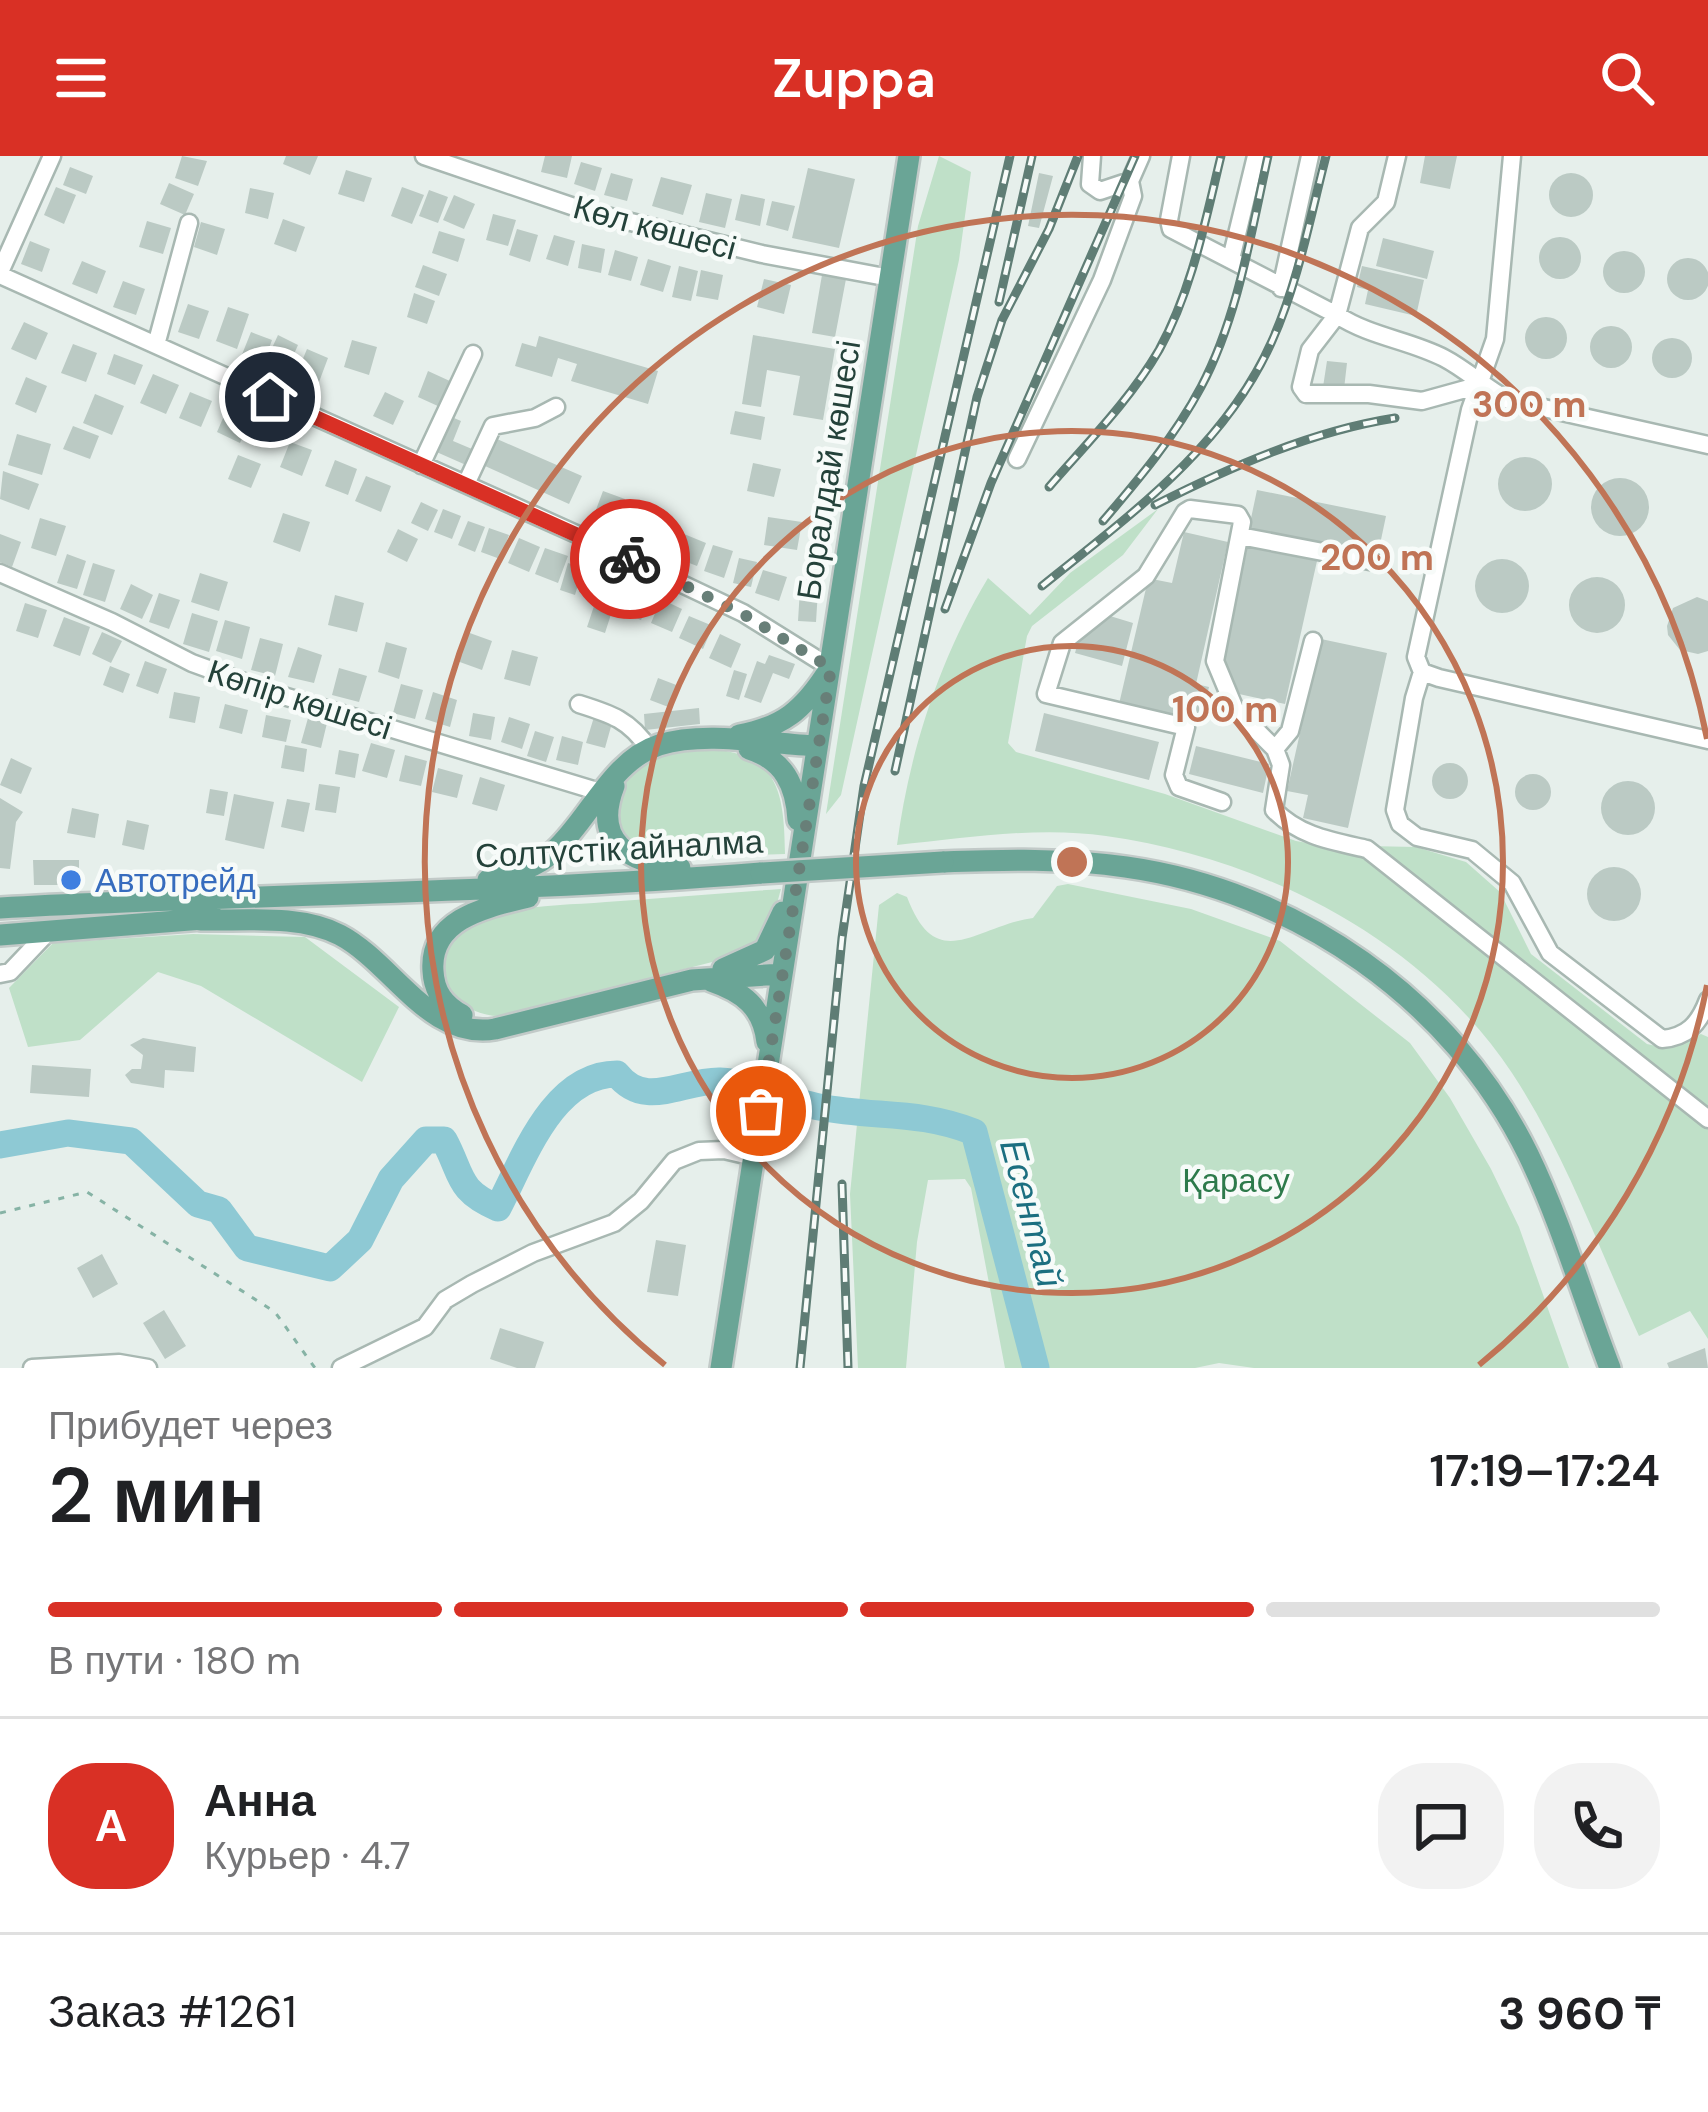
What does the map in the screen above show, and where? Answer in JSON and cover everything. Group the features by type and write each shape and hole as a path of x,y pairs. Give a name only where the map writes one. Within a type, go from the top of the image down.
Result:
{"main road":[{"name":"Боралдай көшесі","path":"754,1157 909,156"},
{"path":"707,740 784,723 804,706 831,668"},
{"path":"201,920 323,928 356,946 455,1028 484,1031 692,980 747,961 764,950 779,926 796,871 797,806 787,775 764,754 707,740"},
{"path":"434,892 508,874 544,859 607,794 622,769 649,749 676,741 707,740 817,746"},
{"path":"607,794 612,834 629,856 659,866 752,874"},
{"name":"Солтүстік айналма","path":"0,935 201,920 381,896 943,862 1083,862 1171,874 1264,904 1316,930 1357,957 1451,1038 1493,1093 1528,1155 1610,1368"},
{"path":"515,1023 475,1020 447,1006 433,977 435,946 447,928 472,913 582,883"},
{"name":"Солтүстік айналма","path":"0,908 191,898 381,896"},
{"path":"692,980 782,974"},
{"path":"692,980 724,986 759,1011 767,1037 768,1066"},
{"path":"721,1368 754,1157"}],"street":[{"path":"52,156 0,274 743,614 831,668"},
{"name":"Көл көшесі","path":"424,156 586,211 761,254 890,278"},
{"path":"1092,156 1090,184 1100,191 1130,181"},
{"path":"1017,459 1102,280 1133,196 1130,181 1141,156"},
{"path":"1181,156 1171,229 1362,331 1441,356 1480,385 1537,408 1708,445"},
{"path":"1231,259 1256,156"},
{"path":"1281,288 1310,156"},
{"path":"1396,156 1386,202 1360,228 1337,315 1310,350 1301,387 1306,394 1369,394 1422,401 1480,385"},
{"path":"1512,156 1495,339 1470,410 1421,623 1417,657 1422,672 1395,810 1400,824 1417,836 1472,850 1512,883 1550,953 1662,1039 1681,1037 1696,1024 1708,1000"},
{"path":"156,346 190,223"},
{"path":"422,465 472,354"},
{"path":"466,484 493,426 535,418 556,407"},
{"path":"1222,802 1179,787 1174,776 1186,727 1046,694 1062,643 1146,576 1190,509 1238,515 1242,522 1214,661 1235,709 1275,749 1281,765 1274,811 1289,826 1366,849 1708,1119"},
{"path":"1240,536 1380,563"},
{"name":"Көпір көшесі","path":"0,573 192,663 277,694 607,794"},
{"path":"1275,749 1290,731 1313,641"},
{"path":"1422,672 1708,740"},
{"path":"578,704 634,726 649,749"},
{"path":"0,974 10,972 48,932"},
{"path":"341,1368 424,1327 445,1300 472,1284 533,1253 614,1222 641,1201 674,1161 699,1150 754,1157"},
{"path":"32,1368 118,1363 148,1368"}],"path":[{"path":"0,1213 87,1192 274,1312 314,1368"}],"green space":[{"path":"939,156 971,172 959,260 841,795 826,814 918,226"},
{"path":"1158,509 1123,555 1032,626 1008,743 1016,752 1165,794 1296,841 1416,847 1466,862 1500,892 1531,954 1647,1044 1665,1048 1701,1034 1708,1037 1708,1339 1690,1311 1639,1336 1565,1168 1512,1073 1475,1025 1433,983 1334,912 1223,863 1106,836 1028,833 897,845 929,707 955,640 988,578 1030,615 1070,573"},
{"path":"700,748 746,757 771,777 782,809 785,854 667,858 625,842 618,802 632,774 662,757"},
{"name":"Қарасу","path":"1068,884 1191,909 1280,941 1410,1043 1450,1098 1491,1169 1519,1227 1569,1368 1254,1368 1219,1363 1195,1368 1005,1368 971,1188 965,1179 928,1180 917,1242 906,1368 858,1368 850,1194 879,905 897,893 907,897 931,935 960,940 1033,918 1057,886"},
{"path":"781,889 767,930 732,957 499,1016 465,1005 453,994 441,966 442,951 461,928 513,910"},
{"path":"193,934 305,937 399,1007 362,1082 201,986 158,972 80,1040 28,1047 9,988 53,943"}],"building":[{"path":"182,156 207,161 198,186 175,178"},
{"path":"286,156 318,156 310,175 283,164"},
{"path":"545,156 572,156 567,178 541,172"},
{"path":"1425,156 1457,156 1450,189 1420,183"},
{"path":"581,162 602,168 595,191 574,184"},
{"path":"70,167 93,176 86,194 63,185"},
{"path":"808,168 855,179 839,248 792,238"},
{"path":"346,170 372,178 364,202 338,194"},
{"path":"611,173 633,179 627,201 604,195"},
{"path":"1039,173 1053,176 1039,228 1028,226"},
{"path":"1571,173 1586,180 1593,195 1586,210 1571,217 1556,210 1549,195 1556,180"},
{"path":"661,177 692,185 683,215 652,206"},
{"path":"169,183 194,194 185,215 160,204"},
{"path":"56,187 76,195 64,224 44,215"},
{"path":"402,187 424,195 412,224 391,216"},
{"path":"250,188 274,193 268,219 245,213"},
{"path":"429,190 448,197 438,223 419,216"},
{"path":"706,193 732,199 725,228 699,222"},
{"path":"741,194 765,199 760,226 735,220"},
{"path":"454,195 475,204 464,229 443,220"},
{"path":"772,201 795,206 788,231 766,225"},
{"path":"493,214 516,220 508,246 486,240"},
{"path":"283,219 305,227 296,252 274,244"},
{"path":"147,221 171,228 163,254 139,247"},
{"path":"201,222 225,229 217,255 194,247"},
{"path":"517,229 538,235 530,262 509,255"},
{"path":"439,231 465,239 458,262 432,253"},
{"path":"554,235 575,241 568,266 546,259"},
{"path":"1560,237 1575,243 1581,258 1575,273 1560,279 1545,273 1539,258 1545,243"},
{"path":"1383,238 1434,251 1427,279 1376,266"},
{"path":"30,241 50,249 42,272 21,264"},
{"path":"582,244 605,249 601,273 578,268"},
{"path":"615,250 638,257 631,281 608,275"},
{"path":"1624,251 1639,257 1645,272 1639,287 1624,293 1609,287 1603,272 1609,257"},
{"path":"1688,258 1703,264 1709,279 1703,294 1688,300 1673,294 1667,279 1673,264"},
{"path":"648,259 671,266 663,292 640,285"},
{"path":"82,261 106,271 97,294 72,284"},
{"path":"423,265 447,274 439,296 415,287"},
{"path":"679,266 698,271 691,301 672,297"},
{"path":"1362,266 1424,280 1416,316 1365,304 1368,290 1357,287"},
{"path":"701,270 723,275 718,300 696,296"},
{"path":"822,275 846,279 835,337 812,333"},
{"path":"764,279 791,285 784,314 757,307"},
{"path":"123,281 145,289 136,315 113,307"},
{"path":"414,293 435,301 427,324 407,317"},
{"path":"188,304 209,311 199,339 178,332"},
{"path":"228,307 249,314 237,349 216,341"},
{"path":"1546,317 1561,323 1567,338 1561,353 1546,359 1531,353 1525,338 1531,323"},
{"path":"24,322 48,333 36,360 11,349"},
{"path":"1611,326 1626,332 1632,347 1626,362 1611,368 1596,362 1590,347 1596,332"},
{"path":"251,332 272,340 263,365 241,357"},
{"path":"278,335 298,345 287,370 266,361"},
{"path":"753,335 835,349 823,420 793,415 800,376 767,370 761,407 742,404"},
{"path":"539,336 658,371 648,404 571,381 577,364 558,358 552,377 515,366 522,343 536,347"},
{"path":"1672,338 1686,344 1692,358 1686,372 1672,378 1658,372 1652,358 1658,344"},
{"path":"352,340 377,347 369,375 344,367"},
{"path":"73,344 97,353 86,382 61,373"},
{"path":"307,349 328,358 319,382 297,373"},
{"path":"114,354 143,365 135,385 107,374"},
{"path":"1327,361 1347,363 1344,389 1323,387"},
{"path":"428,371 452,382 440,407 418,397"},
{"path":"153,374 179,385 166,414 140,403"},
{"path":"26,377 47,386 36,413 15,404"},
{"path":"190,392 212,401 201,427 179,418"},
{"path":"385,392 404,401 393,425 373,416"},
{"path":"95,394 124,406 112,435 83,423"},
{"path":"227,409 251,419 240,443 217,432"},
{"path":"735,411 765,417 761,440 730,434"},
{"path":"447,415 461,421 453,441 472,449 466,465 432,450"},
{"path":"73,426 99,436 90,459 63,449"},
{"path":"17,434 51,444 42,475 8,465"},
{"path":"497,439 582,476 569,504 485,466"},
{"path":"290,442 312,450 302,476 280,467"},
{"path":"238,455 261,464 251,488 228,479"},
{"path":"1525,457 1544,465 1552,484 1544,503 1525,511 1506,503 1498,484 1506,465"},
{"path":"335,460 357,469 348,495 325,486"},
{"path":"753,463 781,469 774,497 747,491"},
{"path":"3,471 39,484 29,510 0,499"},
{"path":"366,476 391,486 381,512 355,501"},
{"path":"1620,478 1640,487 1649,507 1640,527 1620,536 1600,527 1591,507 1600,487"},
{"path":"1257,490 1386,516 1378,554 1249,528"},
{"path":"603,491 625,499 616,524 594,515"},
{"path":"421,502 438,510 428,531 411,523"},
{"path":"443,509 461,516 452,539 434,532"},
{"path":"283,513 310,522 300,552 273,542"},
{"path":"632,513 653,521 643,545 623,537"},
{"path":"768,517 802,522 797,550 764,545"},
{"path":"40,518 66,526 56,556 31,548"},
{"path":"468,521 485,527 475,552 458,545"},
{"path":"658,525 677,533 668,555 649,547"},
{"path":"489,528 509,535 500,559 481,552"},
{"path":"398,529 418,539 407,562 387,552"},
{"path":"1184,532 1228,542 1196,684 1209,687 1201,722 1119,704 1147,584 1152,579 1172,583"},
{"path":"0,534 21,542 12,567 0,562"},
{"path":"684,534 706,543 697,566 674,557"},
{"path":"519,538 540,547 529,572 508,563"},
{"path":"713,545 733,551 724,578 704,571"},
{"path":"1248,545 1317,561 1285,704 1239,694 1222,661"},
{"path":"545,548 568,556 558,583 535,574"},
{"path":"67,554 86,561 77,589 57,583"},
{"path":"739,558 757,562 751,587 733,583"},
{"path":"1502,559 1521,567 1529,586 1521,605 1502,613 1483,605 1475,586 1483,567"},
{"path":"93,563 115,570 105,602 83,595"},
{"path":"568,563 583,568 575,595 560,590"},
{"path":"587,570 613,579 605,601 579,592"},
{"path":"763,570 787,577 779,601 755,593"},
{"path":"200,573 228,582 219,611 191,602"},
{"path":"1597,577 1616,586 1625,605 1616,624 1597,633 1578,624 1569,605 1578,586"},
{"path":"628,583 652,593 641,620 617,610"},
{"path":"131,584 153,595 142,619 120,609"},
{"path":"800,589 818,590 816,622 798,621"},
{"path":"159,593 180,600 169,629 149,622"},
{"path":"335,595 364,603 357,632 328,625"},
{"path":"1697,597 1708,601 1708,651 1698,654 1680,650 1667,626 1673,608"},
{"path":"661,599 682,609 672,632 651,623"},
{"path":"25,603 47,610 38,638 16,631"},
{"path":"595,603 613,608 605,633 587,627"},
{"path":"192,613 218,621 209,652 183,644"},
{"path":"689,616 713,626 703,649 679,638"},
{"path":"64,617 90,627 80,656 53,646"},
{"path":"1101,617 1133,623 1122,666 1075,653 1080,635"},
{"path":"225,620 250,627 242,659 216,651"},
{"path":"102,632 122,641 111,663 92,654"},
{"path":"467,632 492,641 482,670 457,661"},
{"path":"720,634 741,644 731,668 709,658"},
{"path":"260,638 283,644 275,676 251,670"},
{"path":"1321,639 1387,653 1348,828 1303,818 1308,795 1287,791"},
{"path":"386,642 407,648 399,679 378,672"},
{"path":"298,647 322,655 314,683 288,677"},
{"path":"512,650 538,657 530,686 504,679"},
{"path":"769,655 795,664 789,679 773,673 761,703 744,697 757,661 765,664"},
{"path":"145,661 167,669 158,694 136,686"},
{"path":"110,666 130,674 123,693 103,685"},
{"path":"339,668 367,676 359,702 332,695"},
{"path":"734,670 747,674 739,700 726,696"},
{"path":"658,678 679,686 671,708 650,700"},
{"path":"401,684 423,690 415,719 393,713"},
{"path":"174,692 200,697 195,723 169,718"},
{"path":"433,692 457,700 450,727 425,719"},
{"path":"225,704 248,710 242,734 219,728"},
{"path":"699,708 700,724 645,730 644,714"},
{"path":"473,713 495,717 491,740 469,736"},
{"path":"1044,713 1159,742 1149,780 1035,751"},
{"path":"266,715 291,720 286,742 262,737"},
{"path":"509,717 530,724 522,749 501,742"},
{"path":"594,717 612,723 605,748 586,743"},
{"path":"308,718 327,723 321,748 301,743"},
{"path":"535,731 554,737 546,762 527,756"},
{"path":"562,736 583,742 578,765 556,760"},
{"path":"371,743 395,750 387,778 362,771"},
{"path":"285,745 307,749 304,772 281,768"},
{"path":"1196,746 1269,764 1263,793 1189,774"},
{"path":"339,750 359,754 355,778 335,774"},
{"path":"405,755 427,761 421,786 399,781"},
{"path":"11,758 32,768 21,794 0,785"},
{"path":"1450,763 1463,768 1468,781 1463,794 1450,799 1437,794 1432,781 1437,768"},
{"path":"438,768 463,775 457,798 432,792"},
{"path":"1533,774 1545,780 1551,792 1545,804 1533,810 1521,804 1515,792 1521,780"},
{"path":"480,777 505,785 497,811 472,804"},
{"path":"1628,781 1647,789 1655,808 1647,827 1628,835 1609,827 1601,808 1609,789"},
{"path":"319,784 340,787 336,813 315,810"},
{"path":"210,789 228,792 224,816 206,813"},
{"path":"234,794 274,802 264,849 225,840"},
{"path":"0,798 23,812 16,822 10,869 0,868"},
{"path":"287,799 310,803 304,832 281,827"},
{"path":"72,808 99,814 95,838 67,833"},
{"path":"127,820 149,825 144,850 122,845"},
{"path":"33,860 79,860 79,885 34,885"},
{"path":"1614,867 1633,875 1641,894 1633,913 1614,921 1595,913 1587,894 1595,875"},
{"path":"143,1038 196,1047 194,1072 165,1070 164,1088 131,1083 125,1075 141,1069 143,1055 130,1045"},
{"path":"32,1065 91,1069 89,1097 30,1093"},
{"path":"656,1240 686,1245 678,1296 647,1292"},
{"path":"102,1254 118,1284 93,1298 77,1268"},
{"path":"164,1310 186,1346 165,1359 143,1323"},
{"path":"500,1328 544,1342 535,1368 490,1359"},
{"path":"1705,1348 1708,1368 1669,1368 1667,1363"}],"waterway":[{"name":"Есентай","path":"0,1145 68,1133 131,1141 198,1204 219,1210 247,1248 330,1268 360,1240 391,1179 426,1140 444,1140 467,1188 498,1208 543,1122 575,1088 595,1078 617,1074 628,1085 652,1092 732,1082 819,1107 934,1120 974,1132 1036,1368"}],"railway":[{"path":"800,1368 842,938 864,786 1010,156"},
{"path":"999,302 1032,156"},
{"path":"895,771 977,397 1002,320 1049,229 1078,156"},
{"path":"945,609 991,483 1135,156"},
{"path":"1049,487 1121,404 1159,350 1189,280 1221,156"},
{"path":"1103,521 1168,440 1214,360 1242,274 1268,156"},
{"path":"1042,586 1172,477 1229,414 1272,341 1289,296 1326,156"},
{"path":"1155,505 1272,452 1395,418"},
{"path":"842,1184 848,1368"}],"way so far":[{"path":"630,559 743,614 831,668 761,1111"}],"place":[{"name":"Автотрейд","path":"71,880"}],"route":[{"path":"270,397 630,559"}]}
